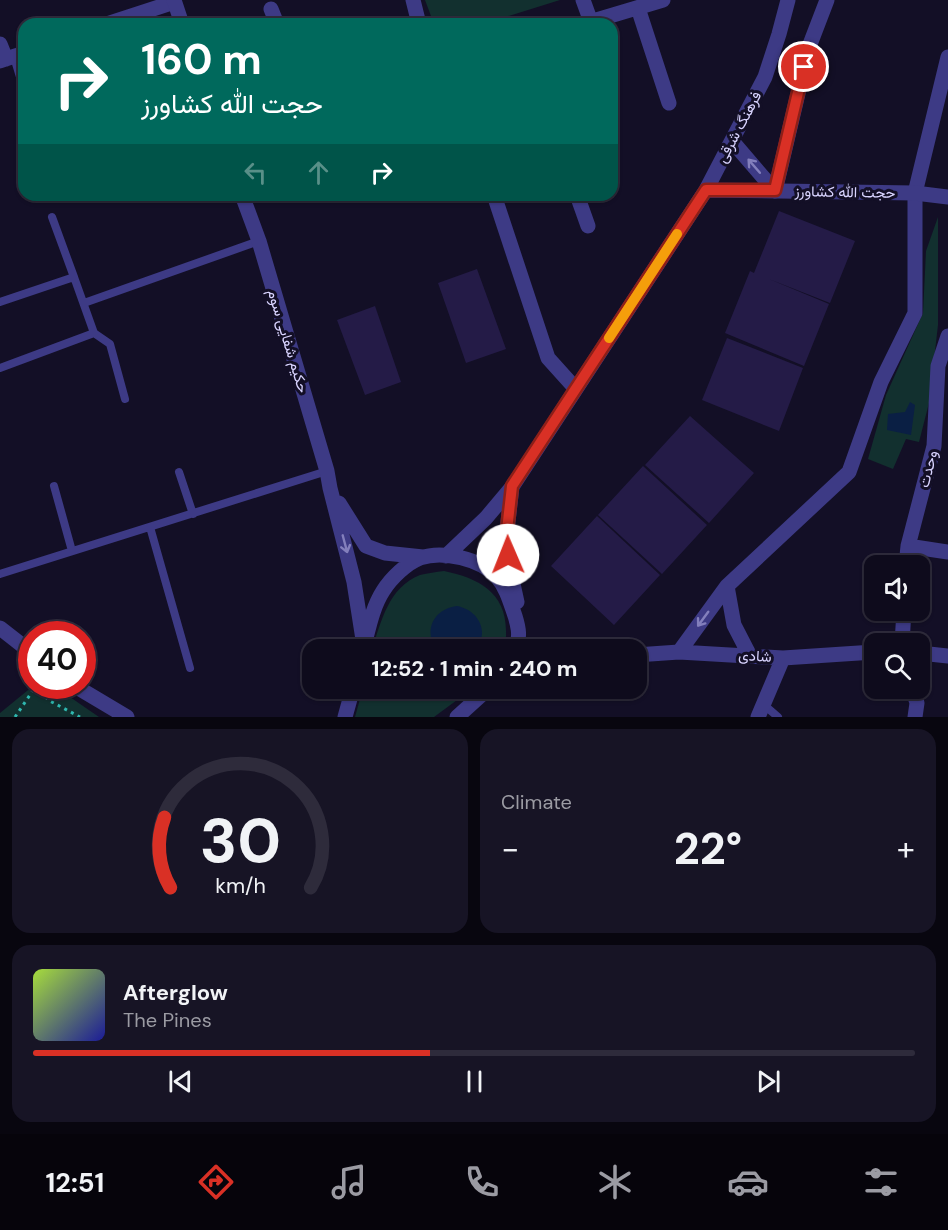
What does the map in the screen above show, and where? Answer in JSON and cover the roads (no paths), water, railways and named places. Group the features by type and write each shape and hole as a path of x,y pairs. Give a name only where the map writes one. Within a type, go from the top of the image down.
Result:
{"street":[{"path":"413,0 418,18"},
{"path":"584,0 586,18"},
{"path":"604,18 663,0"},
{"name":"فرهنگ شرقی","path":"446,556 486,518 512,486 706,190 765,77 788,0"},
{"path":"775,190 809,47 827,0"},
{"path":"124,18 174,1 180,18"},
{"path":"638,8 669,103"},
{"path":"271,9 275,18"},
{"path":"0,44 11,58"},
{"path":"679,652 727,586 849,472 881,382 915,313 915,194 948,57"},
{"path":"732,141 775,190"},
{"name":"حجت الله کشاورز","path":"706,190 915,194 948,197"},
{"name":"حکیم شفایی سوم","path":"244,201 259,241 327,471 354,582 363,639"},
{"path":"496,201 548,358 575,388"},
{"path":"579,201 588,226"},
{"name":"وحدت","path":"907,555 908,546 941,447 938,366 948,336"},
{"name":"فرهنگ شرقی","path":"512,486 506,539 518,607 519,627"},
{"path":"330,488 366,546 385,553 423,557 457,556 481,563 497,577 508,596 519,627 519,639"},
{"path":"908,546 948,552"},
{"path":"366,639 373,612 383,591 395,576 423,557"},
{"path":"727,586 734,625 750,656"},
{"path":"0,628 18,642"},
{"name":"شادی","path":"647,654 679,652 783,658 864,653"},
{"path":"930,654 948,656"},
{"path":"760,710 783,658"},
{"path":"96,699 126,717"},
{"path":"345,717 349,699"},
{"path":"457,717 477,699"},
{"path":"915,717 916,699"}],"lane":[{"path":"11,58 18,75"},
{"path":"52,217 94,333 110,344 125,399"},
{"path":"84,303 259,241"},
{"path":"0,302 74,277"},
{"path":"0,368 94,333"},
{"path":"0,574 327,471"},
{"path":"179,472 193,514"},
{"path":"54,486 72,551"},
{"path":"150,527 190,668"},
{"path":"760,710 778,717"}],"water":[{"path":"910,402 915,405 911,435 887,430 888,414 905,412"},
{"path":"457,606 471,612 480,622 481,639 432,639 433,621 442,611"}]}
